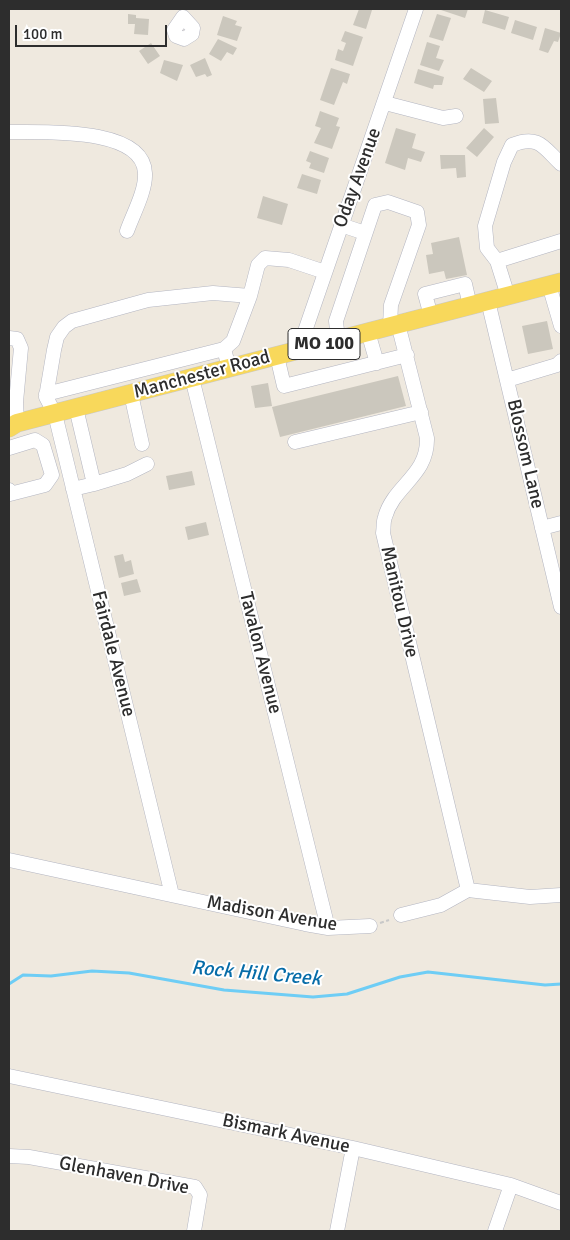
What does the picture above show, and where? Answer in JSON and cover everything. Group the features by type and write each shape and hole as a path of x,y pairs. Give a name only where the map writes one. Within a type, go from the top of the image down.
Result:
{"main road":[{"name":"Manchester Road","path":"16,423 555,283"}],"street":[{"name":"Oday Avenue","path":"306,348 304,334 416,9"},
{"path":"385,103 436,117 456,116"},
{"path":"9,132 89,135 110,140 131,150 142,159 145,175 127,231"},
{"path":"508,296 497,261 488,248 485,226 504,162 512,145 525,140 542,145 553,153 561,164"},
{"path":"338,340 336,321 375,205 388,202 417,212 419,225 391,305 394,325"},
{"path":"341,224 365,234"},
{"path":"497,261 561,242"},
{"path":"250,296 213,293 148,300 72,321 57,337 46,394 224,349 233,341 250,296 258,264 265,258 289,260 325,272"},
{"path":"555,283 561,326"},
{"name":"Blossom Lane","path":"488,301 561,607"},
{"name":"Manitou Drive","path":"394,325 407,355 427,438 427,452 422,465 390,507 385,517 383,533 468,890"},
{"path":"368,332 377,363"},
{"path":"9,338 17,339 21,348 16,396 16,423 39,442 46,471 46,485 10,494 9,490"},
{"path":"224,349 229,368"},
{"path":"277,356 284,386 407,355"},
{"path":"507,380 557,365 561,361"},
{"name":"Tavalon Avenue","path":"192,378 328,928"},
{"path":"80,385 94,484"},
{"name":"Fairdale Avenue","path":"46,394 48,403 55,414 172,895"},
{"path":"131,394 142,444"},
{"path":"295,442 421,412"},
{"path":"9,448 39,442"},
{"path":"73,489 127,474 147,464"},
{"path":"542,528 561,523"},
{"name":"Madison Avenue","path":"9,860 328,928 370,926"},
{"path":"401,916 441,905 468,890 530,897 561,895"},
{"name":"Bismark Avenue","path":"9,1076 353,1148 511,1185 561,1203"},
{"path":"336,1231 353,1148"},
{"name":"Glenhaven Drive","path":"9,1156 29,1157 195,1187 200,1195 194,1231"},
{"path":"495,1231 511,1185"}],"path":[{"path":"370,926 401,916"}],"building":[{"path":"359,9 372,10 366,29 353,25"},
{"path":"438,9 468,9 465,18"},
{"path":"485,10 509,17 505,30 482,23"},
{"path":"128,14 136,15 136,18 149,19 148,35 134,34 135,24 128,24"},
{"path":"437,14 451,18 443,41 429,37"},
{"path":"223,16 237,21 235,25 242,27 237,41 217,35"},
{"path":"515,20 537,27 533,40 511,33"},
{"path":"545,28 561,33 558,42 554,41 548,53 539,50"},
{"path":"345,31 363,37 353,66 335,60 338,49 343,51 346,43 341,41"},
{"path":"218,39 237,48 233,55 227,52 221,61 209,54"},
{"path":"427,42 440,46 436,58 444,60 439,71 420,65"},
{"path":"151,43 160,56 148,64 139,51"},
{"path":"205,58 212,75 207,77 205,74 196,77 190,65"},
{"path":"164,60 183,65 177,81 160,73"},
{"path":"331,68 350,74 347,84 343,82 334,105 320,100"},
{"path":"471,68 492,81 484,92 463,79"},
{"path":"418,69 444,77 442,85 434,85 433,89 414,83"},
{"path":"496,98 499,123 485,124 483,99"},
{"path":"320,111 339,118 336,126 340,127 332,149 314,143 321,128 315,126"},
{"path":"396,128 416,134 412,148 425,152 421,162 408,158 405,170 385,163"},
{"path":"484,128 494,137 477,157 466,148"},
{"path":"310,151 329,158 324,173 309,168 311,163 306,161"},
{"path":"440,155 465,155 466,177 457,178 456,168 441,169"},
{"path":"302,174 321,180 317,194 297,188"},
{"path":"263,196 288,204 282,225 257,218"},
{"path":"459,237 467,275 446,279 444,271 429,274 426,255 433,254 431,243"},
{"path":"547,321 553,349 528,354 522,326"},
{"path":"398,376 406,406 280,437 272,407"},
{"path":"268,383 272,406 255,408 251,386"},
{"path":"192,471 195,485 169,490 166,476"},
{"path":"206,522 209,535 188,540 185,527"},
{"path":"123,554 125,562 131,560 134,574 119,578 114,556"},
{"path":"137,579 141,592 124,596 121,583"}],"waterway":[{"name":"Rock Hill Creek","path":"9,984 23,975 51,976 92,971 129,973 224,990 313,997 347,994 400,977 428,972 545,985 561,984"}]}
